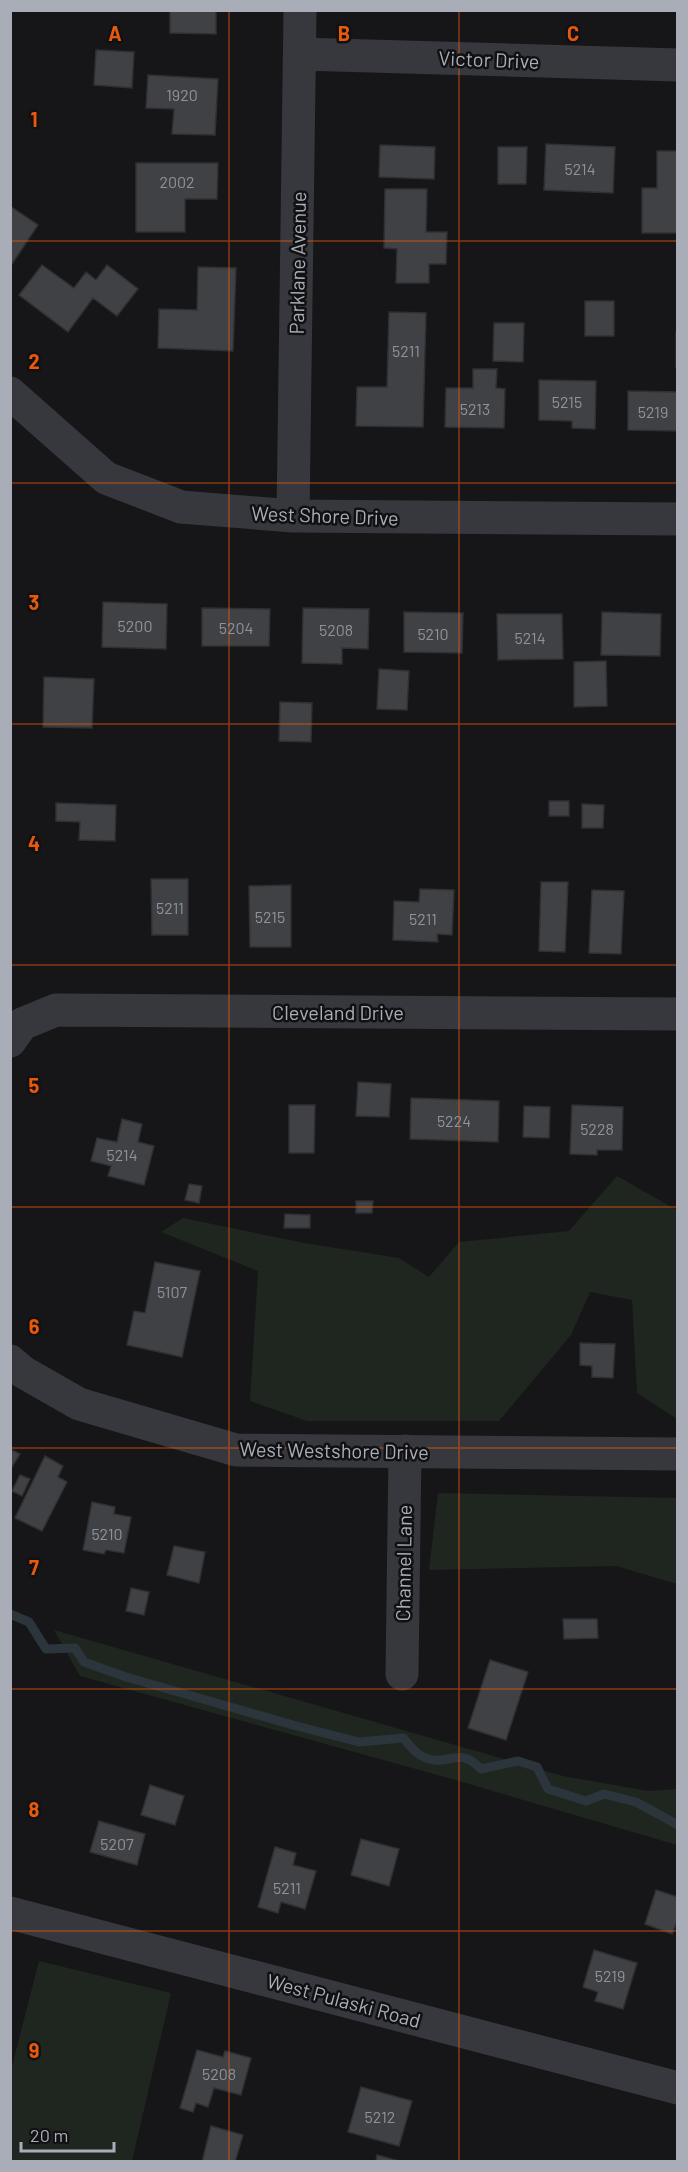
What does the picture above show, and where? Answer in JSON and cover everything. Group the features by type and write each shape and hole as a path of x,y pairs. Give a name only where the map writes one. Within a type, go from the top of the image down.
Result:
{"street":[{"name":"Parklane Avenue","path":"293,516 300,10"},
{"name":"Victor Drive","path":"300,54 678,65"},
{"name":"West Shore Drive","path":"10,393 106,478 181,507 293,516 678,519"},
{"name":"Cleveland Drive","path":"10,1041 22,1024 56,1010 678,1014"},
{"name":"West Westshore Drive","path":"10,1361 22,1372 79,1404 236,1450 678,1454"},
{"name":"Channel Lane","path":"402,1674 405,1451"},
{"name":"West Pulaski Road","path":"10,1913 678,2088"}],"shaded area":[{"path":"617,1176 677,1210 677,1419 637,1393 632,1300 590,1292 571,1335 499,1421 307,1421 250,1401 258,1271 161,1232 183,1218 304,1243 399,1258 429,1277 459,1242 569,1231"},
{"path":"438,1493 677,1498 677,1584 616,1566 429,1570"},
{"path":"54,1630 563,1776 648,1791 677,1789 677,1845 452,1779 80,1676"},
{"path":"39,1961 171,1993 132,2161 11,2161 11,2070"}],"building":[{"path":"170,10 216,10 216,34 170,33"},
{"path":"96,50 134,52 132,88 94,85"},
{"path":"148,75 218,79 215,135 172,134 174,109 146,108"},
{"path":"546,144 615,147 613,193 544,190"},
{"path":"380,145 435,147 434,179 379,177"},
{"path":"498,147 527,147 526,184 498,184"},
{"path":"657,151 678,151 678,233 642,233 642,188 657,188"},
{"path":"136,163 218,163 217,199 185,199 185,232 136,232"},
{"path":"385,189 427,189 426,232 447,232 446,264 429,264 429,283 396,283 397,249 384,248"},
{"path":"10,206 38,225 12,264 10,263"},
{"path":"42,265 74,288 86,272 96,280 107,265 138,289 117,316 93,298 68,332 19,295"},
{"path":"198,267 236,268 233,351 158,348 159,309 197,310"},
{"path":"585,301 614,301 614,336 585,336"},
{"path":"389,312 426,313 423,427 356,426 357,387 387,387"},
{"path":"494,323 524,323 523,362 493,361"},
{"path":"676,332 678,332 678,367 676,367"},
{"path":"473,369 497,369 496,388 505,389 504,428 445,427 446,388 473,388"},
{"path":"539,380 596,381 595,429 572,428 572,421 539,420"},
{"path":"628,391 678,392 678,431 628,430"},
{"path":"103,602 167,604 166,649 102,647"},
{"path":"202,608 270,609 269,646 202,646"},
{"path":"303,608 369,609 368,649 342,648 342,664 302,663"},
{"path":"404,612 463,613 462,653 404,652"},
{"path":"602,612 661,614 660,656 601,655"},
{"path":"497,614 562,614 563,659 498,660"},
{"path":"606,661 607,706 574,707 574,662"},
{"path":"379,669 409,671 407,710 377,709"},
{"path":"44,677 94,679 92,728 43,727"},
{"path":"280,702 312,703 311,742 279,741"},
{"path":"549,801 569,801 569,816 549,816"},
{"path":"56,803 116,805 115,841 79,840 80,822 56,821"},
{"path":"582,804 604,805 603,828 582,828"},
{"path":"151,879 188,879 188,935 152,935"},
{"path":"541,882 568,882 565,952 539,951"},
{"path":"291,885 291,947 250,947 249,886"},
{"path":"420,889 454,890 452,935 437,934 438,942 393,940 394,901 419,902"},
{"path":"592,890 624,891 621,954 589,953"},
{"path":"358,1082 391,1084 389,1117 356,1116"},
{"path":"411,1098 499,1101 498,1142 410,1139"},
{"path":"289,1105 315,1105 314,1153 289,1153"},
{"path":"572,1105 623,1107 622,1150 597,1150 597,1155 570,1154"},
{"path":"524,1106 550,1107 549,1138 523,1137"},
{"path":"122,1119 142,1124 138,1142 154,1146 144,1185 108,1176 111,1166 91,1161 97,1138 117,1142"},
{"path":"189,1184 202,1186 199,1203 185,1200"},
{"path":"356,1201 373,1201 372,1213 356,1213"},
{"path":"285,1214 310,1215 310,1228 284,1228"},
{"path":"155,1262 200,1271 182,1357 127,1345 134,1311 145,1313"},
{"path":"580,1343 615,1344 613,1378 592,1377 592,1366 580,1365"},
{"path":"10,1449 20,1454 10,1470"},
{"path":"45,1456 63,1466 58,1477 67,1482 42,1531 15,1518"},
{"path":"20,1475 30,1479 22,1496 12,1491"},
{"path":"92,1502 115,1507 114,1514 131,1517 124,1553 106,1550 104,1554 83,1550"},
{"path":"174,1546 205,1552 199,1583 167,1575"},
{"path":"131,1588 149,1592 144,1615 126,1611"},
{"path":"563,1619 597,1619 598,1638 564,1639"},
{"path":"490,1660 528,1672 506,1740 468,1728"},
{"path":"150,1785 184,1796 175,1825 141,1815"},
{"path":"99,1821 145,1834 137,1865 90,1852"},
{"path":"361,1839 399,1849 389,1886 351,1875"},
{"path":"275,1847 296,1853 293,1865 316,1871 305,1909 281,1902 278,1913 258,1907"},
{"path":"656,1890 678,1897 678,1919 672,1934 645,1924"},
{"path":"594,1950 637,1963 623,2009 595,2001 598,1992 583,1987"},
{"path":"197,2050 223,2057 225,2051 251,2058 241,2095 214,2088 208,2107 196,2103 193,2112 180,2108"},
{"path":"361,2087 412,2101 399,2146 348,2132"},
{"path":"211,2126 243,2135 235,2162 202,2162"},
{"path":"377,2155 403,2162 376,2162"}],"waterway":[{"path":"10,1614 29,1622 46,1649 75,1648 84,1662 126,1677 359,1742 403,1738 413,1750 429,1759 465,1758 481,1769 518,1761 537,1767 548,1789 586,1801 604,1794 636,1802 678,1825"}]}
